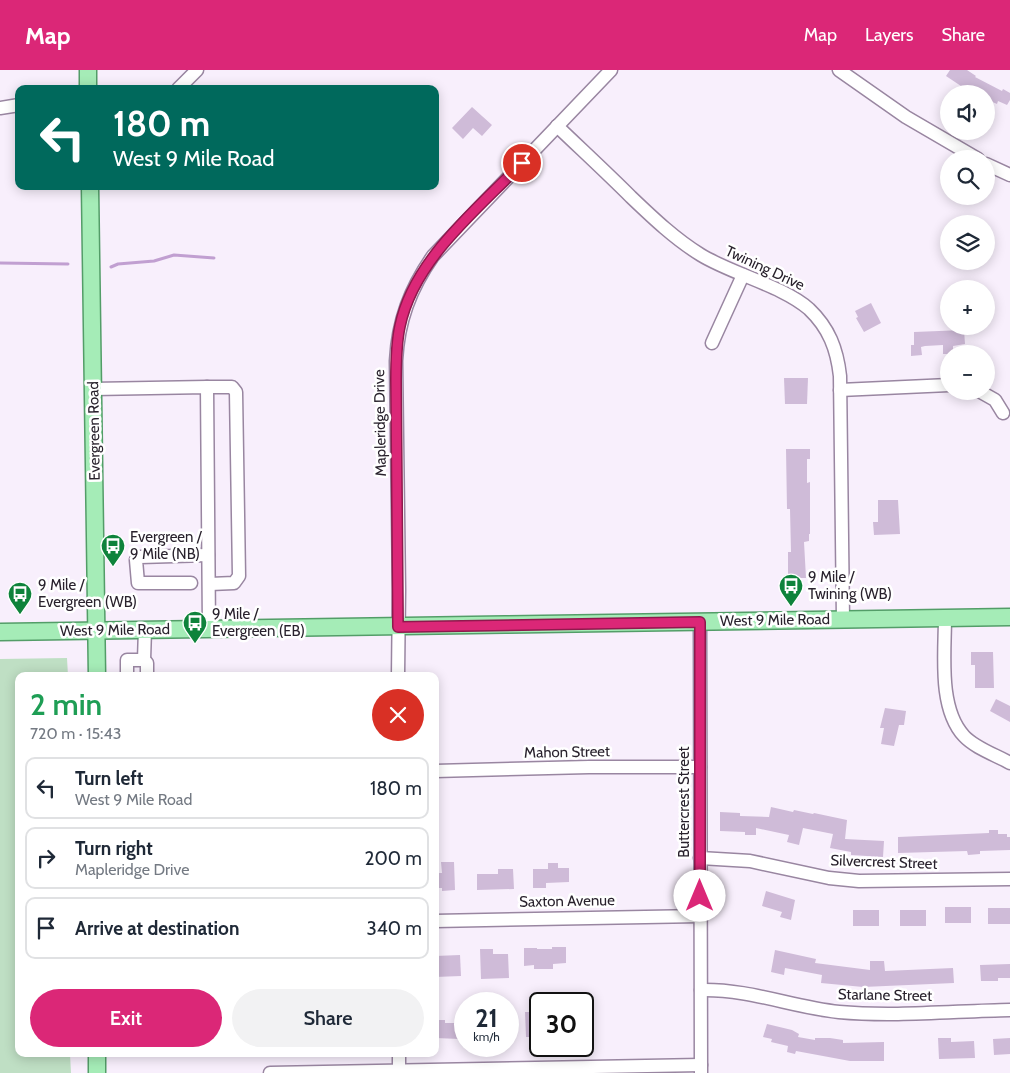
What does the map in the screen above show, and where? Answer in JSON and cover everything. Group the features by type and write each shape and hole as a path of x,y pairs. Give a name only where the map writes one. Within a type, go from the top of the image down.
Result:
{"main road":[{"path":"88,70 88,85"},
{"name":"Evergreen Road","path":"90,190 97,672"},
{"name":"West 9 Mile Road","path":"0,632 1010,617"},
{"path":"97,1057 97,1073"}],"street":[{"path":"182,85 197,70"},
{"name":"Mapleridge Drive","path":"398,672 396,361 397,342 403,313 414,287 433,256 611,70"},
{"path":"839,70 906,117 963,150"},
{"path":"0,108 15,106"},
{"name":"Twining Drive","path":"557,126 673,235 701,255 796,300 820,320 830,335 836,351 840,390 843,619"},
{"path":"995,168 1010,175"},
{"path":"712,343 743,275"},
{"path":"840,390 940,385"},
{"path":"207,387 209,629"},
{"path":"93,389 232,387 236,392 239,576 234,583 210,584"},
{"path":"995,400 1003,413"},
{"path":"192,583 138,583 136,560 140,558 208,555"},
{"path":"945,617 946,689 950,714 964,737 1010,762"},
{"name":"Buttercrest Street","path":"700,622 701,1069"},
{"path":"144,630 144,660 147,663 147,672"},
{"path":"127,672 127,660 144,660"},
{"name":"Mahon Street","path":"439,771 700,767"},
{"name":"Silvercrest Street","path":"700,858 750,861 829,878 859,881 1010,879"},
{"name":"Saxton Avenue","path":"439,920 700,916"},
{"name":"Starlane Street","path":"701,990 744,992 815,1008 855,1013 1010,1010"},
{"path":"399,1057 399,1071"},
{"path":"270,1073 701,1069"}],"green space":[{"path":"67,658 68,672 15,672 15,1057 70,1057 71,1073 0,1073 0,659"}],"building":[{"path":"950,70 967,70 975,77 990,85 960,85 946,76"},
{"path":"995,87 1010,93 1010,100 1007,105 998,101 997,104 995,103"},
{"path":"472,107 492,125 482,136 473,128 463,139 452,128"},
{"path":"871,303 881,323 864,332 856,318 858,317 855,311"},
{"path":"940,331 940,335 964,335 965,344 925,346 921,347 922,355 911,356 911,345 914,345 914,332"},
{"path":"784,378 808,378 807,404 785,404"},
{"path":"786,449 810,449 810,459 807,459 807,483 810,482 810,534 809,541 804,542 806,578 788,578 788,552 791,552 790,509 787,509"},
{"path":"878,500 898,500 900,534 874,535 873,522 878,522"},
{"path":"971,652 993,652 994,688 975,688 975,665 971,665"},
{"path":"996,699 1010,706 1010,722 990,711"},
{"path":"885,708 906,711 904,725 899,725 894,746 881,744 884,728 880,728"},
{"path":"771,807 847,820 845,839 884,841 883,857 851,855 851,852 830,848 833,834 803,828 799,845 787,842 789,835 756,828 756,835 745,835 745,832 720,831 720,812 740,813 740,816 769,817"},
{"path":"989,830 998,830 998,834 1007,834 1007,837 1010,837 1010,850 980,851 980,854 968,855 967,851 898,853 898,837 989,833"},
{"path":"441,862 454,862 455,890 442,891 442,888 439,888 439,873 442,873"},
{"path":"548,863 558,863 558,868 569,868 569,882 546,883 546,888 533,888 533,869 548,869"},
{"path":"498,869 513,869 514,889 477,890 477,874 498,874"},
{"path":"766,891 795,900 791,920 780,917 782,912 762,906"},
{"path":"945,907 971,907 971,923 945,923"},
{"path":"988,908 1010,908 1010,924 988,924"},
{"path":"853,910 879,910 879,926 853,926"},
{"path":"900,910 926,910 926,926 900,926"},
{"path":"552,947 566,947 566,963 553,964 553,969 534,969 534,965 524,966 524,948 552,949"},
{"path":"480,949 493,949 493,954 508,954 509,978 481,979"},
{"path":"775,950 816,959 815,963 870,970 870,961 884,961 885,971 953,968 954,983 863,987 821,983 822,975 785,968 784,975 771,972"},
{"path":"460,955 461,976 439,977 439,956"},
{"path":"1010,964 1010,978 998,978 998,981 981,981 980,965"},
{"path":"525,1012 529,1012 529,1037 526,1037"},
{"path":"439,1020 445,1020 445,1023 454,1023 454,1039 439,1038"},
{"path":"767,1024 792,1030 799,1034 798,1037 815,1040 815,1038 830,1038 843,1040 843,1043 884,1042 884,1061 850,1061 796,1051 795,1054 787,1052 788,1046 771,1042 772,1039 763,1037"},
{"path":"938,1038 951,1038 951,1042 974,1041 975,1058 939,1059"},
{"path":"1010,1038 1010,1054 994,1055 993,1039"}],"waterway":[{"path":"111,267 118,264 154,261 174,255 214,258"},
{"path":"0,263 68,264"}],"place":[{"name":"Evergreen / 9 Mile (NB)","path":"113,567"},
{"name":"9 Mile / Twining (WB)","path":"791,607"},
{"name":"9 Mile / Evergreen (WB)","path":"20,615"},
{"name":"9 Mile / Evergreen (EB)","path":"195,644"}],"route":[{"path":"522,163 433,256 414,287 403,313 397,342 396,380 398,627 700,622 700,896"}]}
